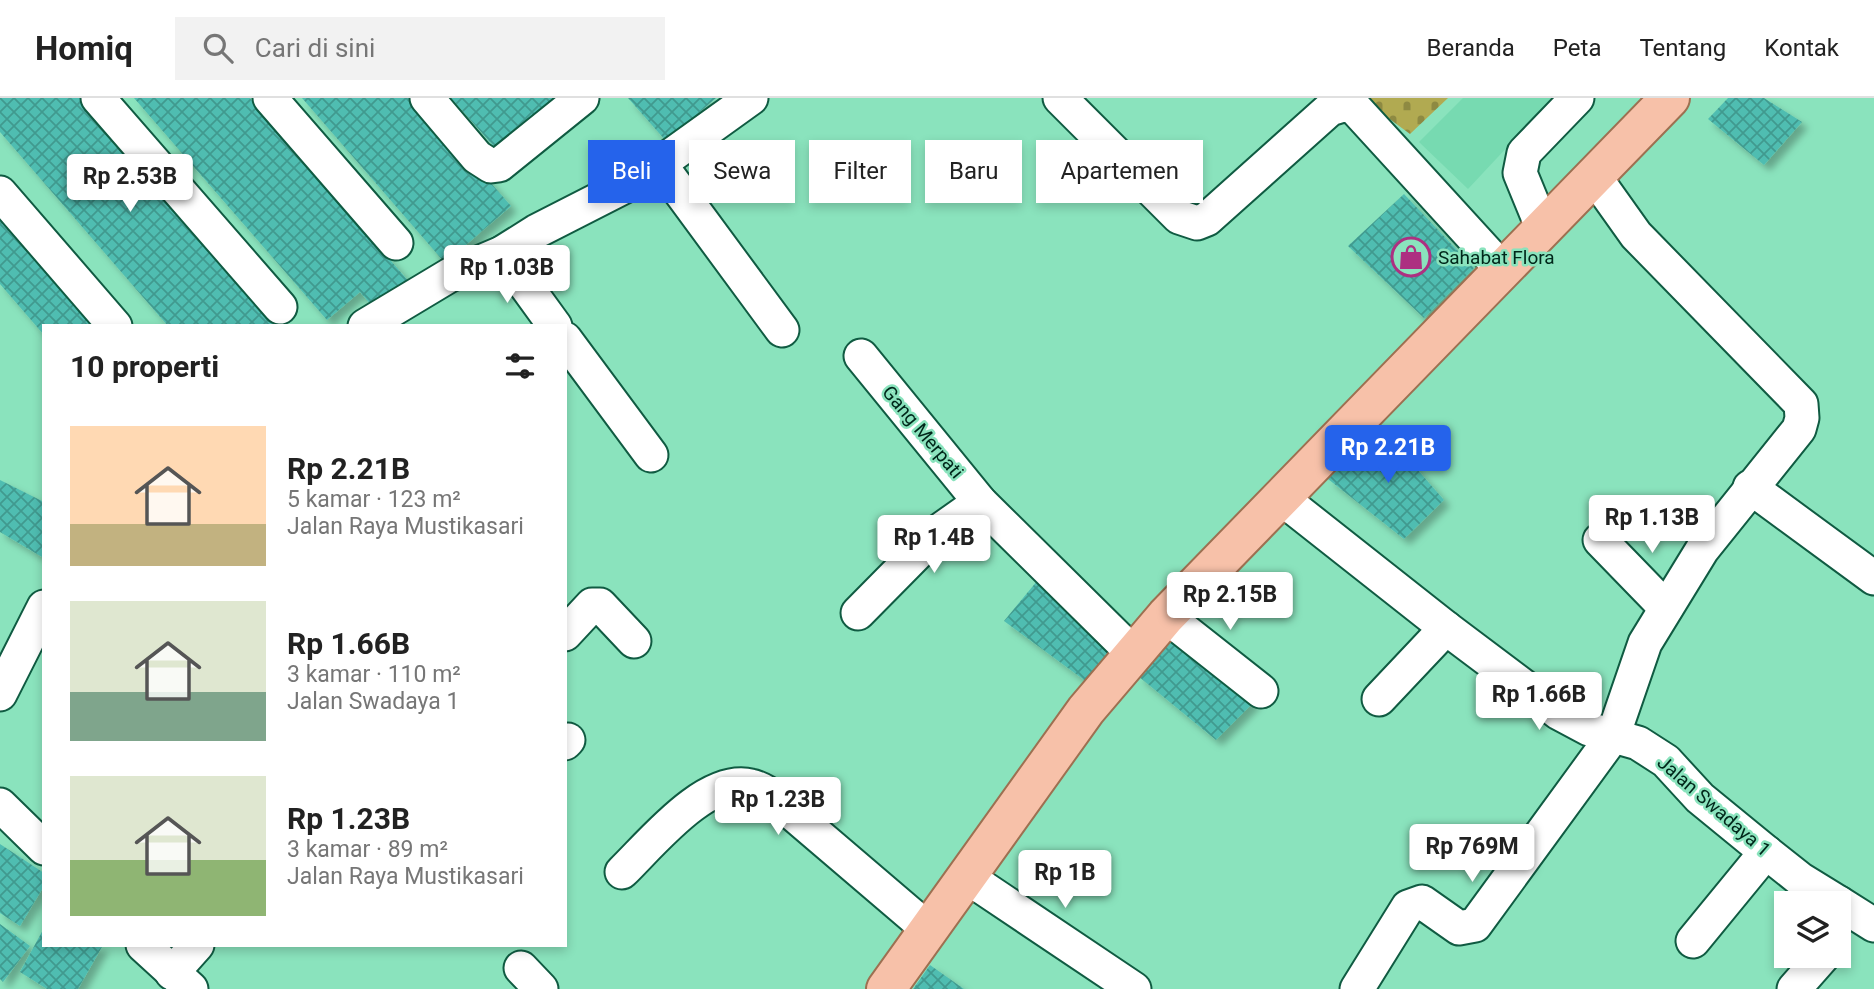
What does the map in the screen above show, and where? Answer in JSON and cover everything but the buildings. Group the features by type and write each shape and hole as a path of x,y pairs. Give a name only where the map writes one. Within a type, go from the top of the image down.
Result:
{"main road":[{"path":"886,989 1086,710 1166,616 1670,98"}],"street":[{"path":"99,98 280,307"},
{"path":"270,98 396,243"},
{"path":"427,98 477,158 491,166 499,165 582,98"},
{"path":"675,152 751,98"},
{"path":"1060,98 1179,217 1197,223 1207,219 1325,103 1353,106 1502,269"},
{"path":"1544,229 1520,173 1524,153 1577,98"},
{"path":"1357,989 1408,907 1415,903 1422,902 1460,928 1475,925 1613,736 1645,643 1702,550 1799,429 1802,418 1801,404 1636,235 1594,176"},
{"path":"675,185 782,330"},
{"path":"0,193 113,324"},
{"path":"368,324 450,275 502,253 537,231 592,203"},
{"path":"502,253 554,324"},
{"path":"567,342 651,456"},
{"name":"Gang Merpati","path":"861,356 979,502 1135,655"},
{"path":"1750,487 1874,578"},
{"name":"Jalan Swadaya 1","path":"1280,497 1559,713 1589,729 1638,743 1666,761 1700,798 1817,891"},
{"path":"858,613 939,531 979,502"},
{"path":"1600,540 1666,608"},
{"path":"567,632 592,605 600,605 634,641"},
{"path":"0,694 42,611"},
{"path":"1166,616 1261,691"},
{"path":"1379,699 1446,628"},
{"path":"622,872 697,801 727,786 750,785 771,795 929,930"},
{"path":"0,805 42,846"},
{"path":"1693,941 1766,852"},
{"path":"967,877 1134,989"},
{"path":"145,947 181,981 196,947"},
{"path":"1794,989 1812,968"}],"shaded area":[{"path":"1463,98 1553,98 1468,189 1419,142"}],"green space":[{"path":"1361,98 1448,98 1410,134"}],"place":[{"name":"Sahabat Flora","path":"1411,257"}]}
